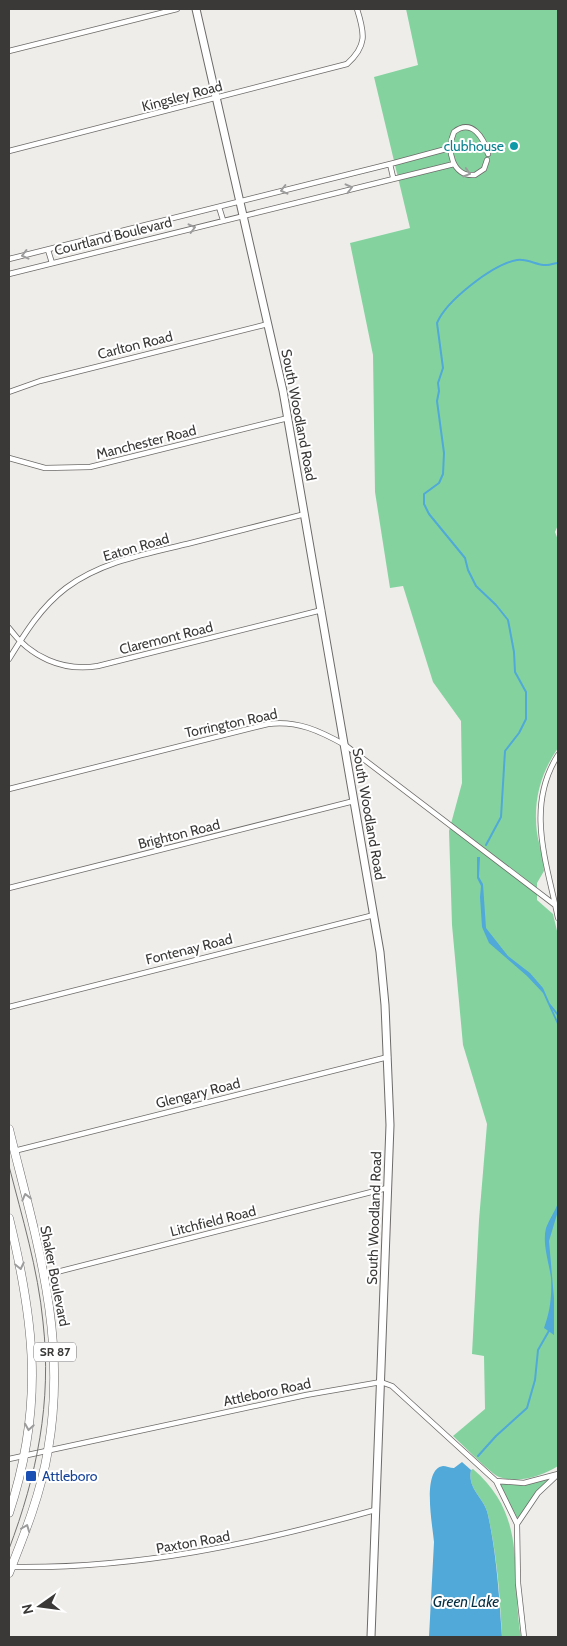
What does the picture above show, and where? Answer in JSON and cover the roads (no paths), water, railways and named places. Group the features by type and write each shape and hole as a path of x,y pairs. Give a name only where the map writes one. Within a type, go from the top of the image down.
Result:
{"main road":[{"name":"Shaker Boulevard","path":"9,1129 45,1275 52,1318 55,1366 48,1450 33,1512 10,1570"},
{"name":"SR 87","path":"9,1218 26,1292 32,1346 32,1409 24,1456 9,1513"}],"street":[{"path":"9,51 177,9"},
{"name":"South Woodland Road","path":"196,9 241,201 288,418 374,915 385,1005 390,1125 371,1637"},
{"name":"Kingsley Road","path":"9,151 217,99 346,64 357,55 364,38 357,9"},
{"path":"487,160 484,169 476,175 464,174 454,164 449,146 454,132 458,129 469,127 482,138 488,154"},
{"name":"Courtland Boulevard","path":"9,260 390,164 446,149 449,146"},
{"path":"390,164 393,178"},
{"name":"Courtland Boulevard","path":"9,274 454,164"},
{"path":"219,207 222,220"},
{"path":"48,250 52,263"},
{"name":"Carlton Road","path":"9,392 40,381 268,324"},
{"name":"Manchester Road","path":"9,458 45,468 90,467 288,418"},
{"name":"Eaton Road","path":"9,659 20,641 53,599 76,582 97,570 134,557 305,514"},
{"name":"Claremont Road","path":"9,628 20,641 42,657 58,664 75,668 88,668 322,610"},
{"name":"Torrington Road","path":"9,789 268,724 283,722 310,727 345,745 556,905"},
{"path":"558,755 546,777 540,810 540,832 558,918"},
{"name":"Brighton Road","path":"9,888 354,801"},
{"name":"Fontenay Road","path":"9,1007 374,915"},
{"name":"Glengary Road","path":"14,1151 388,1057"},
{"name":"Litchfield Road","path":"45,1275 387,1188"},
{"path":"381,1382 392,1386 496,1481 518,1524 518,1583 524,1637"},
{"name":"Attleboro Road","path":"9,1459 306,1395 381,1382"},
{"path":"496,1481 524,1483 558,1474"},
{"path":"518,1524 538,1493 558,1474"},
{"name":"Paxton Road","path":"10,1570 70,1568 136,1562 192,1554 246,1544 375,1510"}],"water":[{"path":"477,857 480,857 479,877 483,884 486,928 508,956 530,973 543,988 558,1026 543,993 527,976 489,943 482,927 481,886 477,878"},
{"path":"558,1203 558,1211 549,1241 554,1298 554,1335 544,1328 549,1310 551,1291 545,1234 547,1225"},
{"name":"Green Lake","path":"462,1462 471,1470 470,1477 474,1489 484,1504 488,1515 496,1561 502,1637 429,1637 434,1542 430,1500 432,1477 436,1470 443,1466 454,1468"}],"waterway":[{"path":"486,845 501,817 505,751 519,733 526,719 526,692 515,672 514,652 508,620 496,605 476,586 468,570 465,558 429,514 424,504 424,494 439,483 443,474 444,453 437,401 438,383 443,368 437,323 442,314 460,294 496,268 517,260 525,260 543,265 558,263"},
{"path":"550,1005 558,1015"},
{"path":"478,1456 496,1436 527,1408 535,1380 538,1350 550,1329"}],"tram line":[{"path":"9,1166 29,1243 41,1302 45,1352 44,1409 40,1438 27,1494 9,1549"}],"place":[{"name":"clubhouse","path":"514,146"},
{"name":"Attleboro","path":"31,1476"}]}
